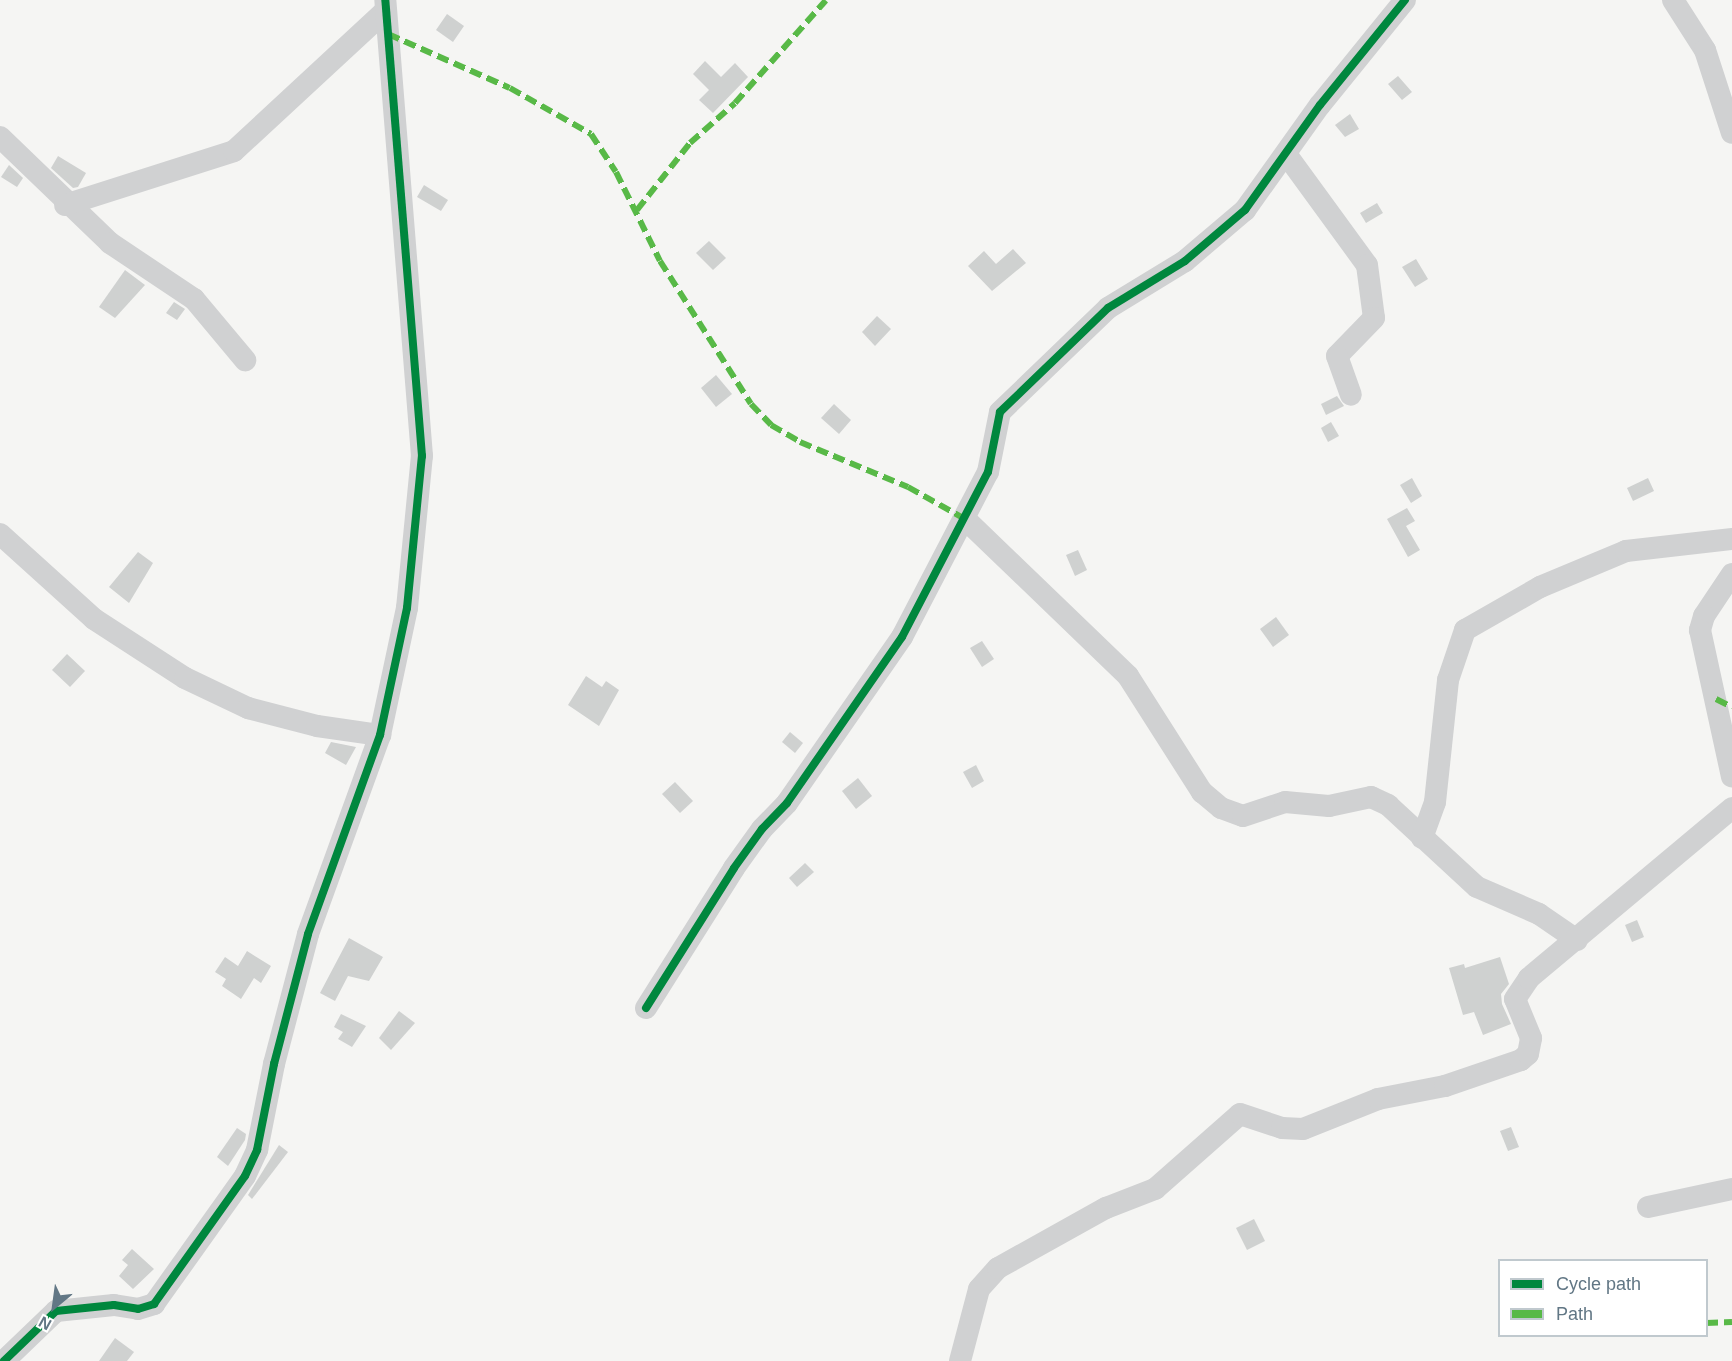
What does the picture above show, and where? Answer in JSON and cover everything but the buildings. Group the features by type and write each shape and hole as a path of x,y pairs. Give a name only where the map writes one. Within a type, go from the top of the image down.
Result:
{"street":[{"path":"646,1008 734,868 787,803 902,637 988,472 1000,412 1108,308 1185,261 1245,210 1405,0"},
{"path":"1672,0 1705,50 1732,133"},
{"path":"65,205 234,151 385,5"},
{"path":"4,1361 56,1311 114,1305 138,1309 154,1304 245,1176 257,1150 308,934 380,735 407,608 422,456 385,5"},
{"path":"0,138 65,205 110,243 194,299 245,360"},
{"path":"1286,154 1367,265 1374,318 1337,356 1351,395"},
{"path":"965,519 1128,676 1202,792 1221,808 1244,816 1285,802 1329,806 1371,797 1388,805 1477,887 1539,914 1577,940"},
{"path":"0,534 94,619 185,678 248,708 317,726 380,735"},
{"path":"1422,838 1435,802 1448,680 1465,630 1540,587 1626,551 1732,538"},
{"path":"1732,574 1704,616 1700,630 1732,777"},
{"path":"960,1361 979,1288 998,1268 1106,1208 1155,1189 1240,1114 1282,1128 1303,1129 1378,1099 1445,1086 1521,1060 1531,1047 1531,1038 1516,996 1529,978 1732,808"},
{"path":"1648,1207 1732,1189"}],"marked path":[{"path":"637,210 690,143 735,103 826,0"},
{"path":"388,34 510,88 591,134 616,172 660,261 751,404 771,425 800,442 908,487 965,519"},
{"path":"1716,699 1732,707"},
{"path":"1708,1323 1732,1322"}],"cycle path":[{"path":"4,1361 56,1311 114,1305 138,1309 154,1304 245,1176 257,1150 274,1064 308,934 380,735 407,608 422,456 385,0"},
{"path":"646,1008 734,868 762,829 787,803 902,637 988,472 1000,412 1108,308 1185,261 1245,210 1320,105 1405,0"}]}
